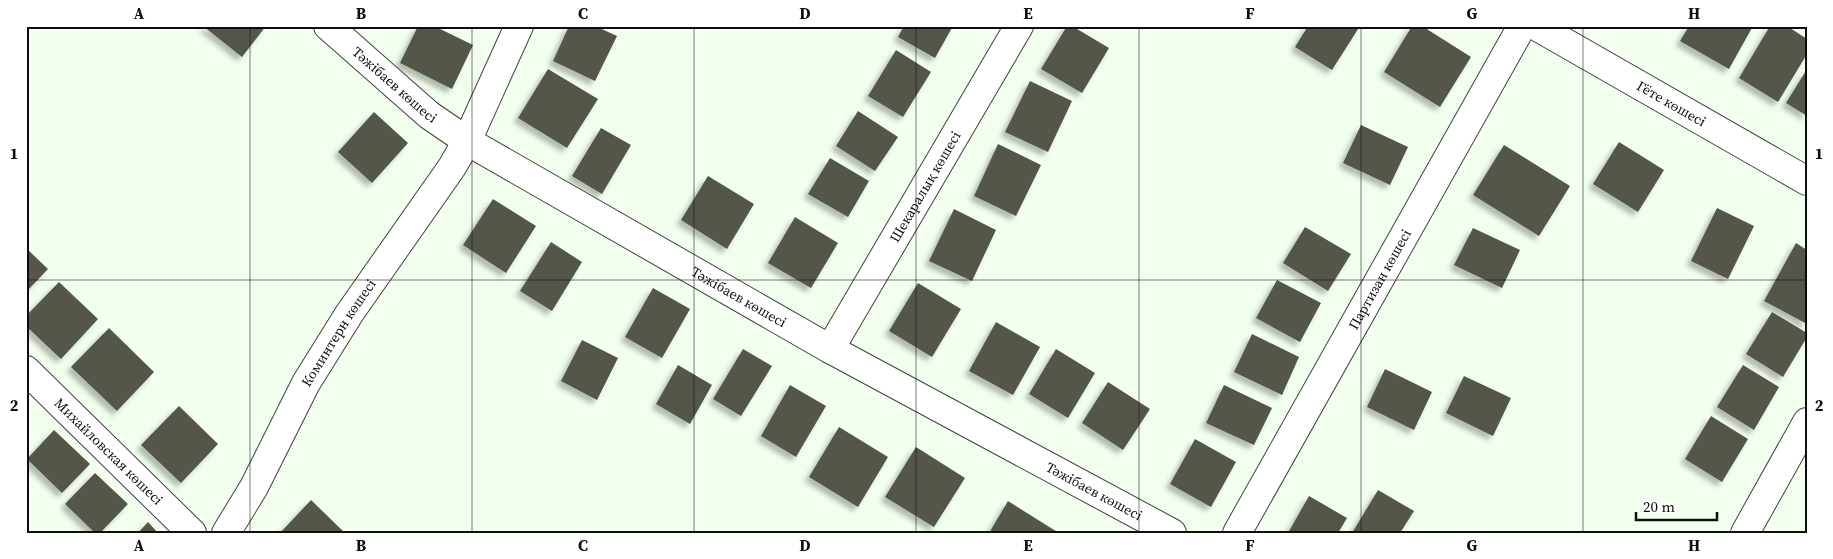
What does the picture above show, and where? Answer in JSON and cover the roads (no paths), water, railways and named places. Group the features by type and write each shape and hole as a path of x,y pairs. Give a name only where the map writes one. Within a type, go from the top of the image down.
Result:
{"street":[{"name":"Тәжібаев көшесі","path":"328,26 429,115 467,141 830,349 1172,533"},
{"name":"Коминтерн көшесі","path":"226,533 254,487 306,383 339,329 452,167 467,141 519,26"},
{"name":"Шекаралық көшесі","path":"830,349 1020,26"},
{"name":"Партизан көшесі","path":"1236,533 1522,26"},
{"name":"Гёте көшесі","path":"1536,26 1807,180"},
{"name":"Михайловская көшесі","path":"26,370 192,533"},
{"path":"1744,533 1807,422"}]}
